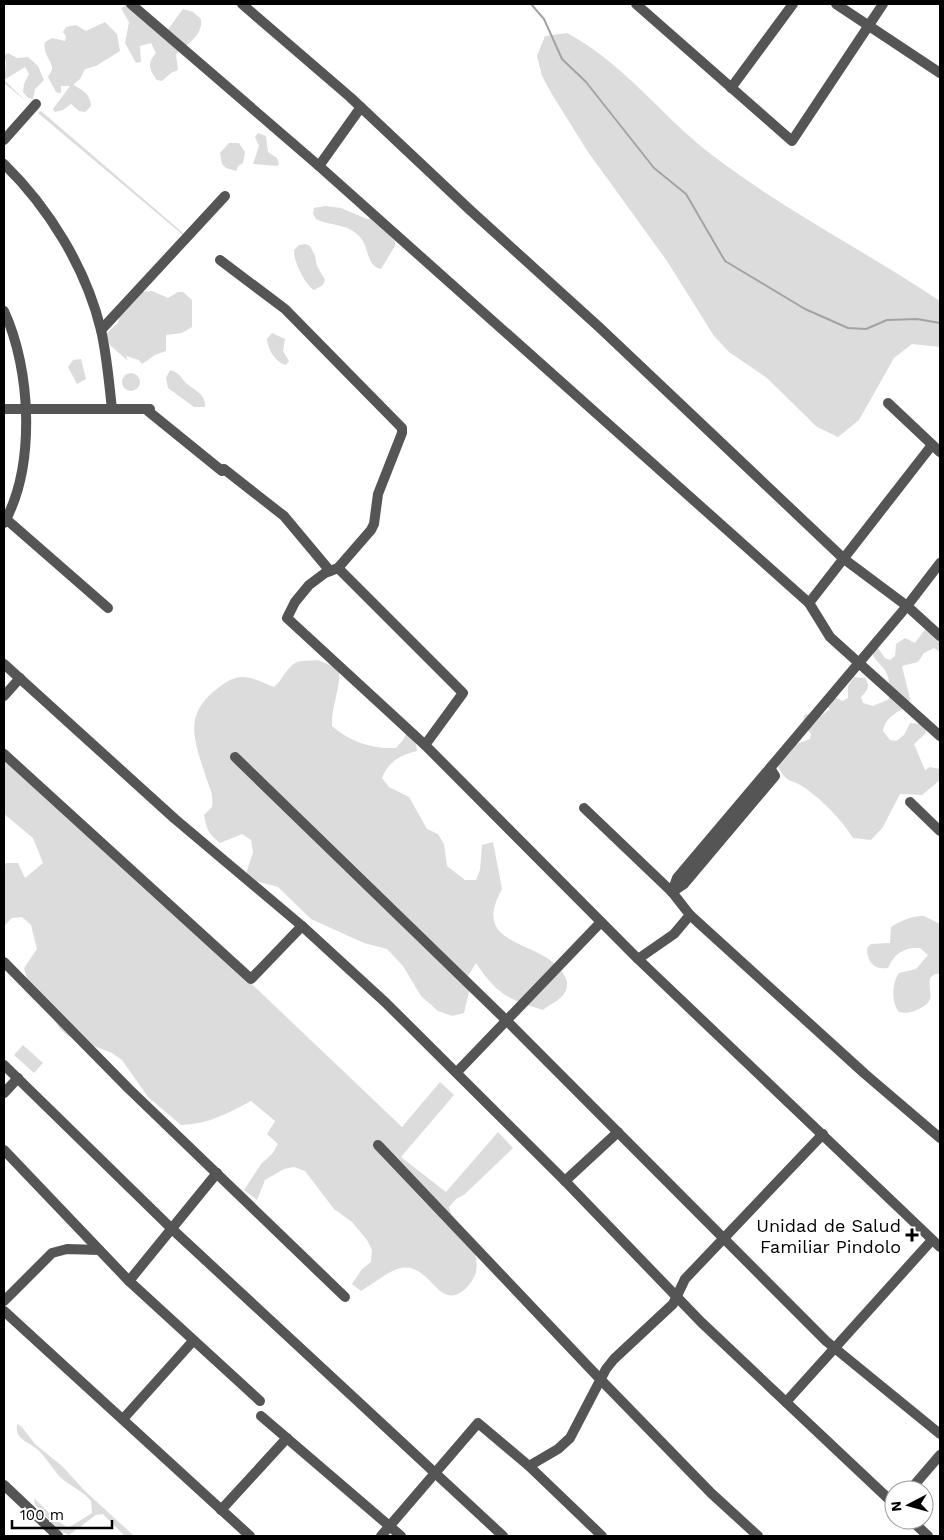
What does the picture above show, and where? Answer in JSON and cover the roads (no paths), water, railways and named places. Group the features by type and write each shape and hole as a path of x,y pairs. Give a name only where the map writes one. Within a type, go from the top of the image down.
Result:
{"street":[{"path":"131,4 319,166 809,603 830,637 940,736"},
{"path":"242,4 361,107 470,210 599,327 844,559 907,606 940,636"},
{"path":"636,4 792,141 883,4"},
{"path":"731,88 793,4"},
{"path":"836,4 940,72"},
{"path":"4,140 36,104"},
{"path":"319,166 361,107"},
{"path":"4,164 38,202 55,226 85,284 101,330 112,409"},
{"path":"101,330 225,196"},
{"path":"220,260 285,309 402,428 402,433 378,494 374,524 334,570 317,579 304,591 295,602 287,618 425,745 638,959 936,1243 786,1402"},
{"path":"4,311 14,337 26,409 23,456 17,488 5,521 108,608"},
{"path":"809,603 936,449 888,404"},
{"path":"4,409 150,409 224,468 284,516 334,570 463,694 425,745"},
{"path":"672,892 677,878 772,772 940,563"},
{"path":"4,664 175,819 302,926 458,1072 676,1296 884,1495"},
{"path":"4,696 20,678"},
{"path":"4,754 251,979 302,926"},
{"path":"235,757 506,1020 835,1348 940,1434"},
{"path":"910,802 940,831"},
{"path":"584,808 672,892 690,915 865,1074 940,1138"},
{"path":"638,959 674,934 690,915"},
{"path":"458,1072 601,922"},
{"path":"4,962 129,1089 345,1297"},
{"path":"4,1065 172,1229 503,1536"},
{"path":"4,1093 18,1078"},
{"path":"565,1181 618,1132"},
{"path":"529,1466 558,1449 570,1438 614,1359 673,1304 686,1279 823,1134"},
{"path":"378,1145 601,1380 711,1493 758,1536"},
{"path":"4,1150 129,1281 260,1401"},
{"path":"129,1281 217,1172"},
{"path":"4,1301 52,1253 67,1249 99,1250"},
{"path":"4,1311 249,1536"},
{"path":"123,1419 193,1341"},
{"path":"261,1416 402,1536"},
{"path":"381,1536 478,1423 529,1466 602,1536"},
{"path":"221,1510 287,1438"},
{"path":"919,1480 940,1456"},
{"path":"4,1485 58,1536"}],"waterway":[{"path":"531,4 544,19 562,59 586,82 654,168 686,194 725,261 805,309 848,328 866,329 887,320 917,319 940,323"}],"place":[{"name":"Unidad de Salud Familiar Pindolo","path":"912,1235"}]}
